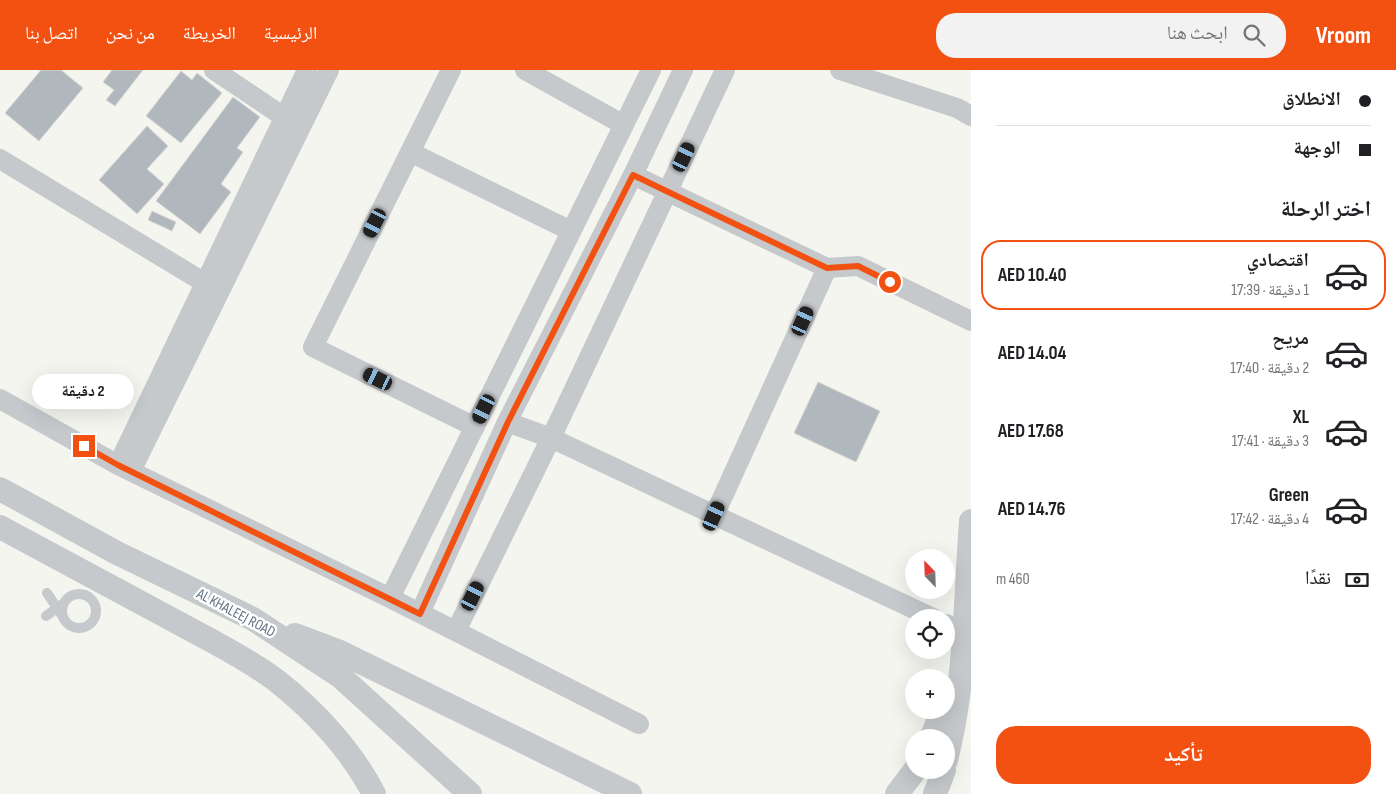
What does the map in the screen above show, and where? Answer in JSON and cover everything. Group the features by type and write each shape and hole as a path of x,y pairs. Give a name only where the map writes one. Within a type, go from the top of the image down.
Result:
{"street":[{"path":"214,70 284,118"},
{"path":"124,468 205,283 307,70"},
{"path":"124,468 329,70"},
{"path":"451,70 313,347 475,427"},
{"path":"525,70 624,125"},
{"path":"390,598 651,70"},
{"path":"420,614 508,422 633,175 683,70"},
{"path":"456,631 551,438 725,70"},
{"path":"840,70 957,108 971,116"},
{"path":"410,152 572,231"},
{"path":"0,159 205,283"},
{"path":"633,175 827,268 858,266 971,321"},
{"path":"714,516 827,268"},
{"path":"0,399 124,468 390,598 639,724"},
{"path":"508,422 551,438 914,609"},
{"name":"AL KHALEEJ ROAD","path":"0,489 117,553 253,619 341,678 470,794"},
{"path":"954,729 963,662 956,628 971,521"},
{"path":"0,527 212,640 245,659 278,682 313,714 350,755 374,794"},
{"path":"253,619 340,652 630,794"},
{"path":"955,681 963,662"},
{"path":"897,794 908,779"},
{"path":"935,794 941,779"}],"lane":[{"path":"46,616 57,608 65,601 77,594 90,598 96,612 94,618 86,626 73,626 64,618 57,608 47,593"},
{"path":"64,618 63,606 65,601"}],"building":[{"path":"41,70 61,70 83,88 39,141 5,113"},
{"path":"112,70 143,70 115,106 106,100 114,90 103,82"},
{"path":"181,71 192,80 197,73 222,93 181,143 146,116"},
{"path":"233,97 260,117 237,148 243,152 221,184 231,192 200,234 156,201"},
{"path":"147,126 168,146 147,169 164,184 137,214 99,180"},
{"path":"152,211 176,222 172,231 148,220"},
{"path":"818,382 880,411 856,462 794,433"}],"route":[{"path":"84,446 118,465 420,614 508,422 633,175 827,268 858,266 890,282"}]}
